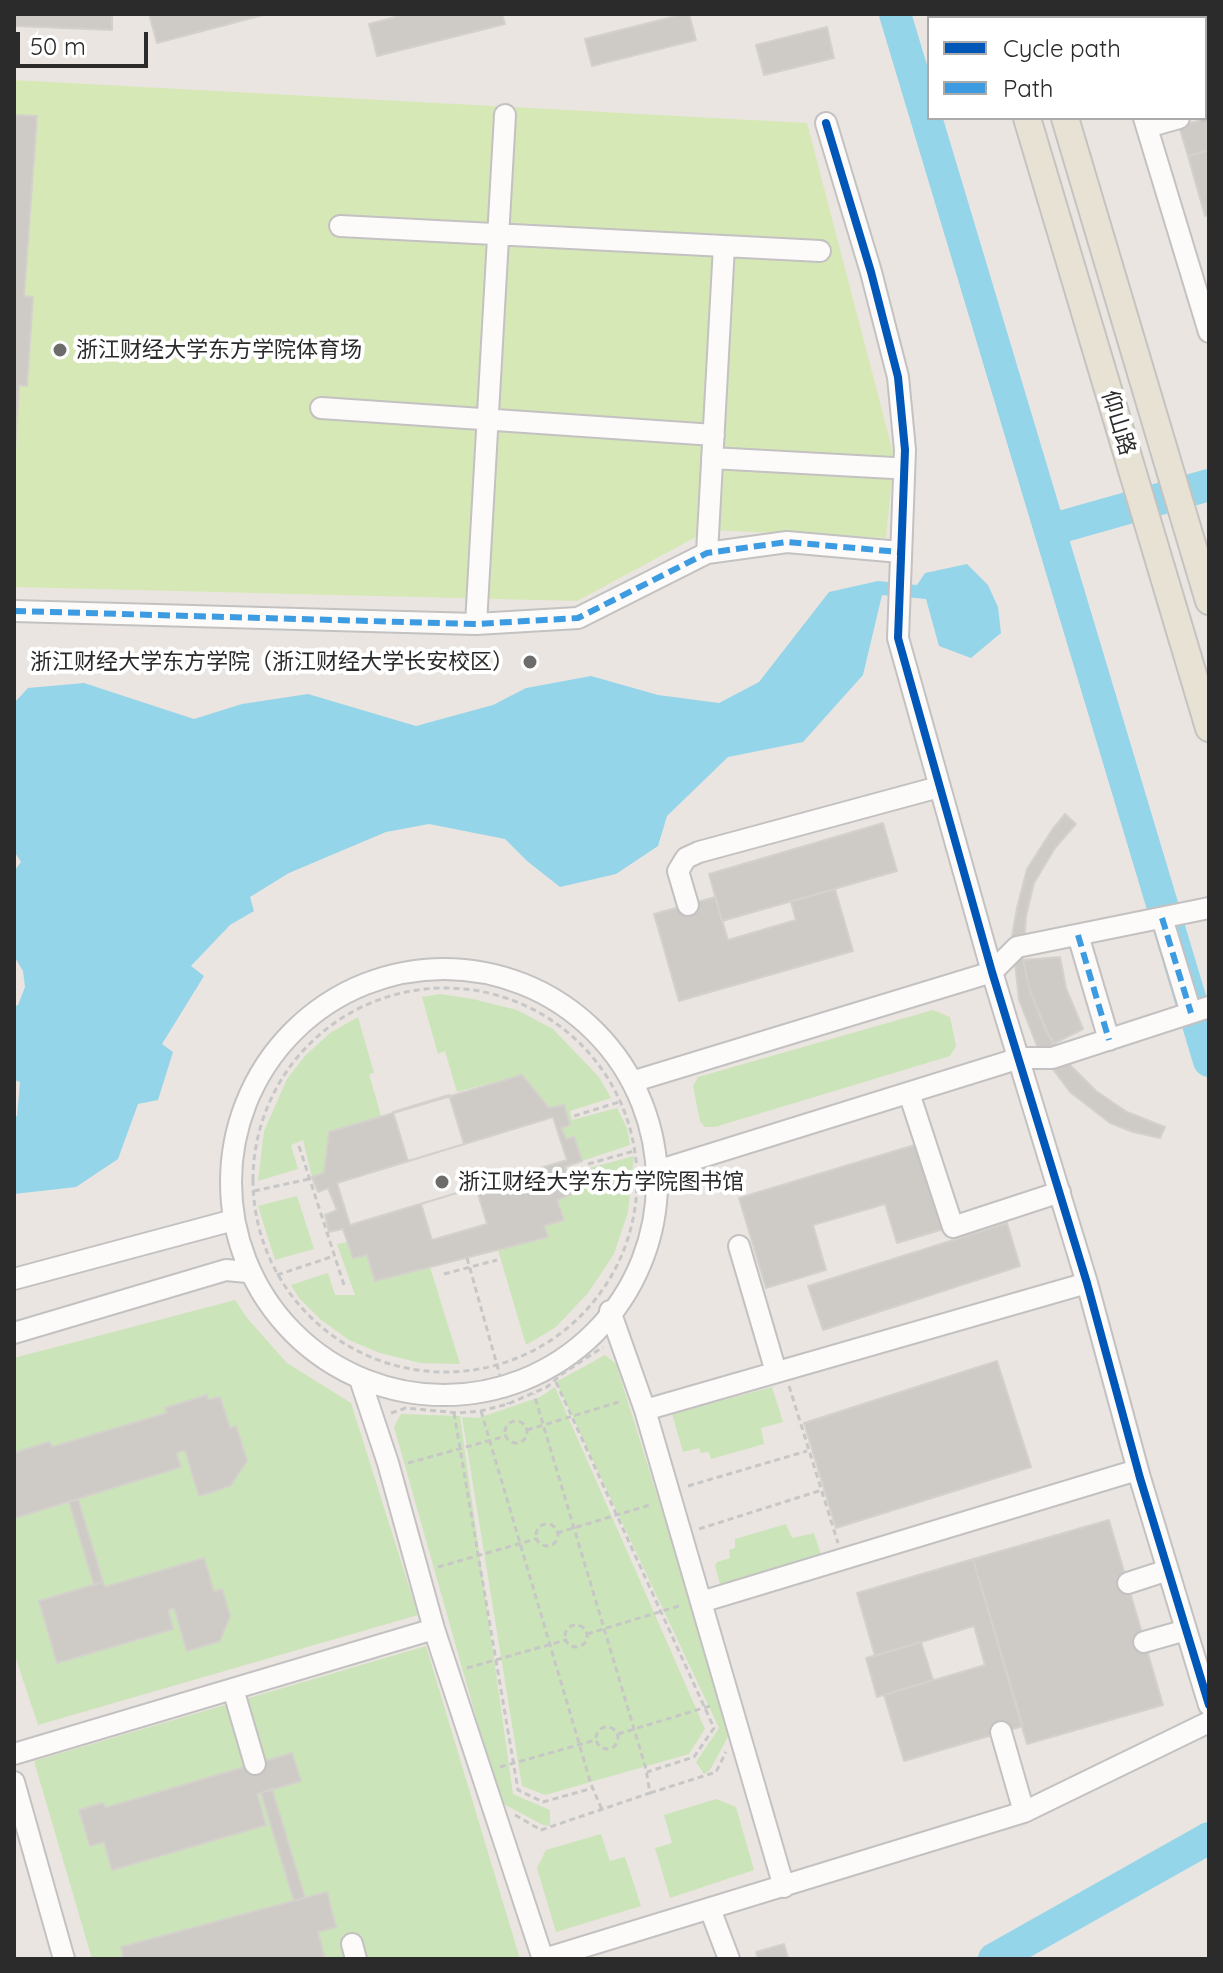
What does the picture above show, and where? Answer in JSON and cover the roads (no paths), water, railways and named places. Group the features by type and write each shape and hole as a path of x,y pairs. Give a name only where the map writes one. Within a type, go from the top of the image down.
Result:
{"main road":[{"name":"仰山路","path":"1028,120 1161,566 1203,683 1209,728"},
{"name":"仰山路","path":"1066,120 1209,601"}],"street":[{"path":"476,624 505,115"},
{"path":"1146,122 1209,332"},
{"path":"826,123 871,272 898,377 905,450 898,638 992,972 1087,1283 1137,1470 1209,1705"},
{"path":"340,226 820,251"},
{"path":"707,553 724,246"},
{"path":"321,408 714,435"},
{"path":"712,458 893,468"},
{"path":"14,611 476,624 578,618 707,553 787,542 900,552"},
{"path":"688,905 678,871 686,858 939,787"},
{"path":"638,1080 992,972 1017,947 1209,908"},
{"path":"660,1170 1020,1058 1052,1058 1200,1010 1162,918"},
{"path":"1078,935 1109,1040"},
{"path":"471,964 563,1002 638,1080 660,1170 642,1261 599,1328 546,1371 506,1395 488,1393 427,1399 361,1382 290,1329 247,1272 230,1221 242,1119 287,1035 367,977 471,964"},
{"path":"909,1093 953,1227 1060,1192"},
{"path":"14,1279 230,1221"},
{"path":"739,1246 782,1376"},
{"path":"14,1333 226,1270 247,1272"},
{"path":"638,1404 782,1376 1087,1283"},
{"path":"610,1311 669,1491 681,1535 692,1603 729,1700 784,1887"},
{"path":"361,1382 388,1463 434,1629 544,1959 1024,1812 1209,1722"},
{"path":"692,1603 1137,1470"},
{"path":"1128,1583 1168,1570"},
{"path":"14,1754 434,1629"},
{"path":"1144,1642 1186,1630"},
{"path":"233,1689 255,1764"},
{"path":"1001,1732 1024,1812"},
{"path":"14,1782 64,1959"},
{"path":"710,1909 729,1959"},
{"path":"613,1938 618,1959"}],"water":[{"path":"967,564 988,585 998,607 1001,633 971,658 939,646 926,599 882,595 863,675 803,742 728,757 667,816 658,846 616,874 560,887 505,839 429,824 386,832 289,873 250,897 254,911 230,925 191,966 204,976 162,1044 173,1052 158,1100 138,1104 118,1159 76,1187 14,1194 14,1117 17,1116 20,1082 14,1080 14,1007 18,1005 25,987 23,971 14,956 14,871 21,862 14,851 14,703 28,688 84,683 194,719 242,704 308,694 416,726 493,705 526,688 591,676 658,695 719,703 759,682 829,592 878,581 917,585 925,573"}],"waterway":[{"path":"895,14 1209,1061"},
{"path":"1050,530 1209,485"},
{"path":"994,1959 1209,1838"}],"place":[{"name":"浙江财经大学东方学院体育场","path":"60,350"},
{"name":"浙江财经大学东方学院（浙江财经大学长安校区）","path":"530,662"},
{"name":"浙江财经大学东方学院图书馆","path":"442,1182"}]}
